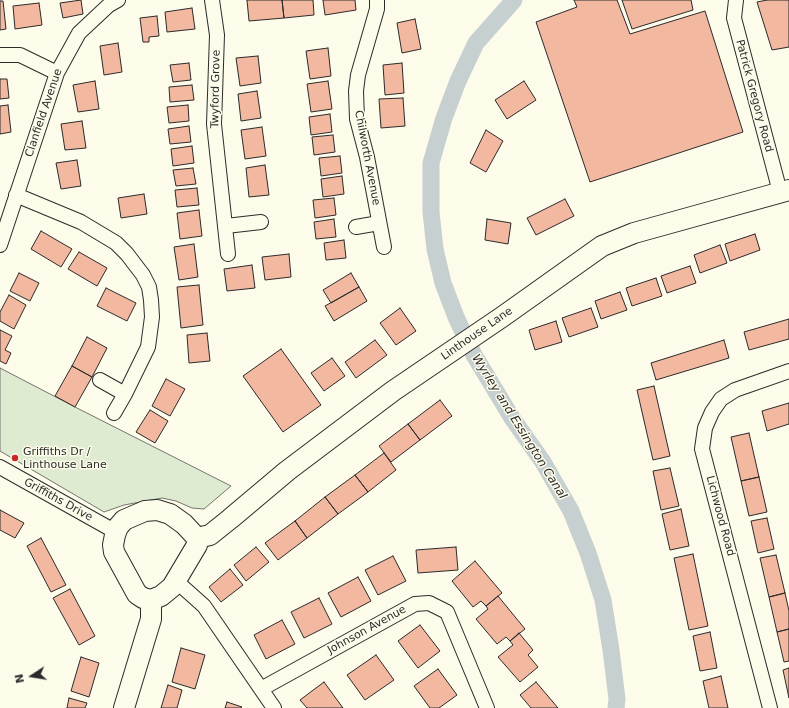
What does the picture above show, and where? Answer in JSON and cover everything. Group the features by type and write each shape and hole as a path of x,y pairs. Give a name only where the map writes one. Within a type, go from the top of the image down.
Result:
{"street":[{"name":"Clanfield Avenue","path":"1,241 57,74 79,33 109,5 118,0"},
{"name":"Twyford Grove","path":"212,0 217,35 214,124 228,254"},
{"name":"Chilworth Avenue","path":"377,0 377,9 358,75 356,91 357,119 367,157 384,247"},
{"name":"Patrick Gregory Road","path":"736,0 734,18 784,191"},
{"path":"0,55 20,55 57,74"},
{"name":"Linthouse Lane","path":"197,538 210,535 230,520 287,471 393,391 446,356 602,246 634,233 784,191"},
{"path":"16,195 81,222 116,243 127,254 149,287 152,317 148,347 114,413"},
{"path":"226,226 261,222"},
{"path":"356,227 379,223"},
{"name":"Lichwood Road","path":"770,708 702,449 705,428 712,412 721,399 735,390 789,371"},
{"path":"100,380 125,394"},
{"name":"Griffiths Drive","path":"0,467 116,532"},
{"path":"157,510 170,514 184,524 197,538 197,545 172,587 161,596 151,600 143,598 137,594 116,558 113,545 116,532 124,520 145,511 157,510"},
{"path":"176,581 204,606 274,708"},
{"path":"124,708 151,619 151,600"},
{"name":"Johnson Avenue","path":"261,689 415,604 429,603 447,612 487,708"}],"green space":[{"path":"0,368 231,486 204,509 192,508 176,501 162,498 124,505 104,512 0,451"}],"building":[{"path":"81,0 83,14 63,18 60,3"},
{"path":"247,0 282,0 284,18 249,21"},
{"path":"282,0 313,0 314,15 284,18"},
{"path":"323,0 355,0 356,10 325,15"},
{"path":"574,0 617,0 630,34 705,11 743,132 590,182 536,22 577,7"},
{"path":"622,0 691,0 693,10 632,29"},
{"path":"767,0 789,0 789,47 772,50 757,2"},
{"path":"0,1 3,1 6,29 0,30"},
{"path":"39,3 42,25 15,29 13,6"},
{"path":"192,8 195,29 167,32 165,12"},
{"path":"157,16 159,36 149,37 149,42 143,42 140,18"},
{"path":"415,19 421,49 402,53 397,23"},
{"path":"118,43 122,72 104,75 100,46"},
{"path":"328,48 331,76 310,79 306,51"},
{"path":"258,56 261,83 240,86 236,58"},
{"path":"189,63 191,80 173,82 170,65"},
{"path":"402,63 404,93 385,95 383,65"},
{"path":"0,79 7,79 9,98 0,99"},
{"path":"95,81 99,109 78,112 73,85"},
{"path":"328,81 332,109 311,112 307,84"},
{"path":"524,81 536,100 507,119 495,100"},
{"path":"192,85 194,100 170,102 169,87"},
{"path":"257,91 261,118 241,121 238,94"},
{"path":"403,98 405,126 381,128 379,99"},
{"path":"8,105 11,132 0,134 0,106"},
{"path":"188,105 189,121 169,123 167,107"},
{"path":"330,114 332,132 311,135 309,117"},
{"path":"82,121 86,148 65,150 61,124"},
{"path":"189,126 191,142 170,144 168,129"},
{"path":"262,127 266,156 245,159 241,130"},
{"path":"486,130 503,141 486,172 470,163"},
{"path":"333,135 335,152 314,155 312,137"},
{"path":"192,146 194,163 173,166 171,149"},
{"path":"340,156 342,173 321,176 319,158"},
{"path":"77,160 81,186 61,189 56,163"},
{"path":"265,165 269,195 249,197 246,168"},
{"path":"193,168 196,184 176,186 173,170"},
{"path":"342,176 344,194 323,197 321,179"},
{"path":"197,188 199,205 177,207 175,190"},
{"path":"144,194 147,214 121,218 118,198"},
{"path":"334,198 336,215 315,218 313,200"},
{"path":"565,199 574,216 536,235 527,218"},
{"path":"199,210 202,236 180,239 177,213"},
{"path":"334,219 336,237 316,239 314,222"},
{"path":"487,219 511,223 508,244 485,240"},
{"path":"41,231 72,249 61,267 31,249"},
{"path":"755,234 760,250 730,261 725,244"},
{"path":"344,240 346,258 326,260 324,243"},
{"path":"194,244 198,277 179,280 174,247"},
{"path":"720,245 727,263 700,273 694,255"},
{"path":"79,252 107,268 97,286 68,269"},
{"path":"289,254 291,277 265,280 262,257"},
{"path":"252,265 255,288 227,291 224,269"},
{"path":"690,266 696,283 667,293 661,276"},
{"path":"19,273 39,283 30,301 10,291"},
{"path":"351,273 359,287 331,303 323,290"},
{"path":"656,278 662,296 632,306 626,288"},
{"path":"199,285 203,325 181,328 177,287"},
{"path":"359,287 367,301 334,321 325,306"},
{"path":"106,288 136,303 127,321 97,306"},
{"path":"620,292 627,310 601,319 595,301"},
{"path":"9,295 26,305 14,329 0,321 0,312"},
{"path":"400,308 416,331 396,345 380,323"},
{"path":"591,308 598,327 569,337 562,318"},
{"path":"789,319 789,339 749,350 744,332"},
{"path":"556,321 562,342 535,350 529,330"},
{"path":"0,330 12,336 5,350 11,353 6,364 0,361"},
{"path":"207,333 210,361 189,363 187,335"},
{"path":"87,337 107,348 92,377 72,366"},
{"path":"375,340 387,355 356,378 345,362"},
{"path":"724,340 729,358 656,380 651,363"},
{"path":"281,349 321,405 283,432 243,376"},
{"path":"332,358 345,376 324,391 311,373"},
{"path":"72,366 92,377 75,407 55,396"},
{"path":"166,379 185,389 170,416 152,406"},
{"path":"654,386 670,456 653,460 637,390"},
{"path":"440,400 452,416 420,440 408,424"},
{"path":"789,403 789,424 767,431 762,411"},
{"path":"150,410 168,421 155,443 136,432"},
{"path":"408,424 420,440 391,462 379,446"},
{"path":"749,433 759,477 741,481 731,437"},
{"path":"384,453 396,470 368,492 355,475"},
{"path":"670,468 679,506 661,510 653,471"},
{"path":"355,475 368,492 338,514 325,497"},
{"path":"759,477 767,512 749,516 741,481"},
{"path":"325,497 338,514 307,538 295,521"},
{"path":"681,509 689,546 670,550 662,514"},
{"path":"0,510 24,523 15,538 0,530"},
{"path":"767,518 774,549 758,553 751,521"},
{"path":"295,521 307,538 278,560 265,543"},
{"path":"41,538 66,585 51,592 27,546"},
{"path":"256,547 269,562 246,581 234,565"},
{"path":"456,547 458,570 418,573 416,550"},
{"path":"693,554 708,626 689,630 674,558"},
{"path":"776,555 785,593 769,597 760,558"},
{"path":"393,556 406,581 378,595 365,570"},
{"path":"475,561 502,593 486,606 481,601 473,607 452,581"},
{"path":"230,569 243,585 221,602 209,587"},
{"path":"358,577 371,601 341,617 328,593"},
{"path":"70,589 95,636 79,645 53,598"},
{"path":"785,593 789,611 789,629 777,632 769,597"},
{"path":"498,596 525,629 510,641 506,637 497,644 476,619 488,609 486,606"},
{"path":"319,598 332,624 304,638 291,612"},
{"path":"282,620 295,644 266,659 254,635"},
{"path":"420,625 440,651 418,668 398,641"},
{"path":"789,629 789,661 784,662 777,632"},
{"path":"710,632 717,668 700,671 693,636"},
{"path":"519,633 533,650 528,655 538,667 520,682 498,657 513,645 510,641"},
{"path":"181,648 205,655 195,689 172,682"},
{"path":"376,655 394,680 365,700 347,675"},
{"path":"81,657 99,663 89,697 71,691"},
{"path":"789,668 789,698 783,670"},
{"path":"438,669 457,695 439,708 430,708 414,686"},
{"path":"721,676 728,708 709,708 703,681"},
{"path":"324,682 343,708 307,708 300,700"},
{"path":"536,682 558,708 531,708 520,695"},
{"path":"168,685 182,690 177,708 161,708"},
{"path":"69,698 87,703 85,708 67,708"},
{"path":"227,702 242,707 225,708"}],"waterway":[{"name":"Wyrley and Essington Canal","path":"514,0 476,43 458,81 444,118 431,163 431,212 435,249 443,283 456,317 474,355 512,418 543,462 571,511 588,553 603,600 617,699 616,708"}],"place":[{"name":"Griffiths Dr / Linthouse Lane","path":"15,458"}]}
